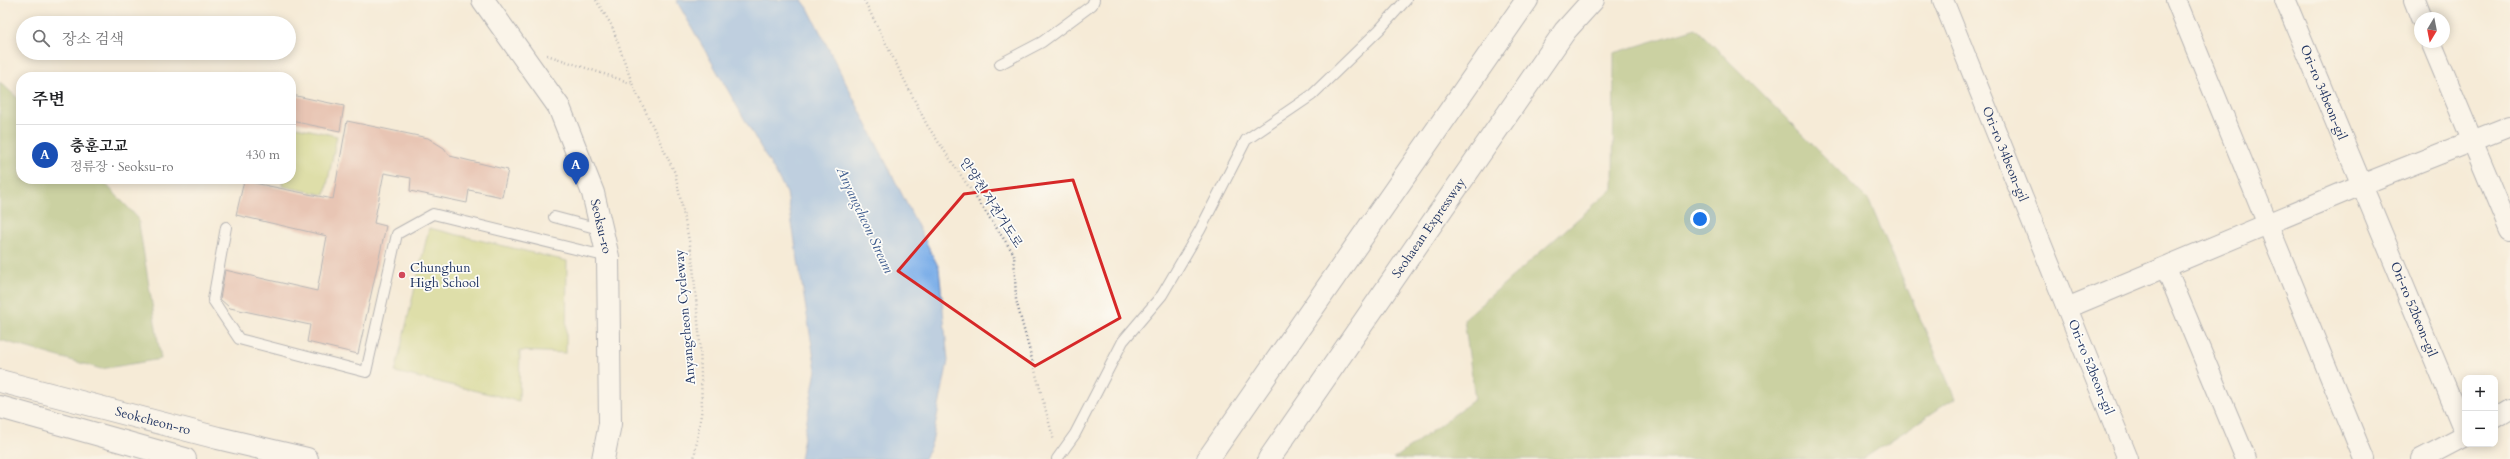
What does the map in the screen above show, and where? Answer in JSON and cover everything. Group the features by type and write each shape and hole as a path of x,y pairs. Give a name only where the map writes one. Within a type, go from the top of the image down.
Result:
{"main road":[{"name":"Seoksu-ro","path":"483,0 559,107 583,162 603,230 608,257 611,378 608,454"},
{"path":"1208,459 1527,0"},
{"name":"Seohaean Expressway","path":"1269,459 1565,31 1592,0"},
{"name":"Seokcheon-ro","path":"0,381 218,438 307,459"},
{"path":"0,407 185,459"},
{"path":"590,459 608,454"}],"street":[{"name":"Ori-ro 34beon-gil","path":"1943,0 2067,308"},
{"path":"2176,0 2364,459"},
{"name":"Ori-ro 34beon-gil","path":"2285,0 2361,185"},
{"path":"2414,0 2419,12"},
{"path":"2434,48 2510,231"},
{"name":"Ori-ro 52beon-gil","path":"2128,459 2067,308 2268,226 2361,185 2473,142 2510,126"},
{"name":"Ori-ro 52beon-gil","path":"2361,185 2462,426"},
{"path":"2166,268 2246,459"},
{"path":"2498,416 2510,409"},
{"path":"2421,459 2462,438"}],"lane":[{"path":"1000,64 1042,42 1092,5 1094,0"},
{"path":"1057,459 1075,434 1123,341 1162,295 1200,230 1246,140 1312,96 1379,30 1406,0"},
{"path":"226,227 213,300 239,339 366,372 397,234 433,214 608,257"},
{"path":"554,217 603,230"}],"path":[{"name":"Anyangcheon Cycleway","path":"596,0 612,26 632,83 675,173 692,255 700,343 702,408 694,459"},
{"name":"안양천 자전거도로","path":"864,0 927,125 1014,254 1016,300 1052,427 1057,459"},
{"path":"544,54 632,83"}],"highlighted area":[{"path":"1073,180 1120,318 1035,366 898,271 964,194"}],"green space":[{"path":"1696,28 1869,201 1955,398 1863,459 1394,459 1475,399 1464,319 1613,188 1614,53"},
{"path":"0,82 16,96 16,184 106,184 138,218 161,359 101,369 0,340"},
{"path":"296,127 337,136 325,195 282,186 282,184 296,184"},
{"path":"429,228 567,261 566,353 520,351 519,401 395,372"}],"water":[{"name":"Anyangcheon Stream","path":"676,0 802,0 808,8 939,268 948,361 932,442 925,459 800,459 816,370 787,193"}],"building":[{"path":"296,96 344,106 340,131 296,122"},
{"path":"347,121 428,138 444,148 450,156 508,170 502,197 469,190 467,203 410,191 411,178 384,173 374,223 386,226 358,354 307,342 310,325 230,308 220,299 225,270 317,291 327,236 236,215 243,184 259,184 333,199"}],"place":[{"name":"충훈고교","path":"576,185"},
{"name":"Chunghun High School","path":"402,275"}]}
